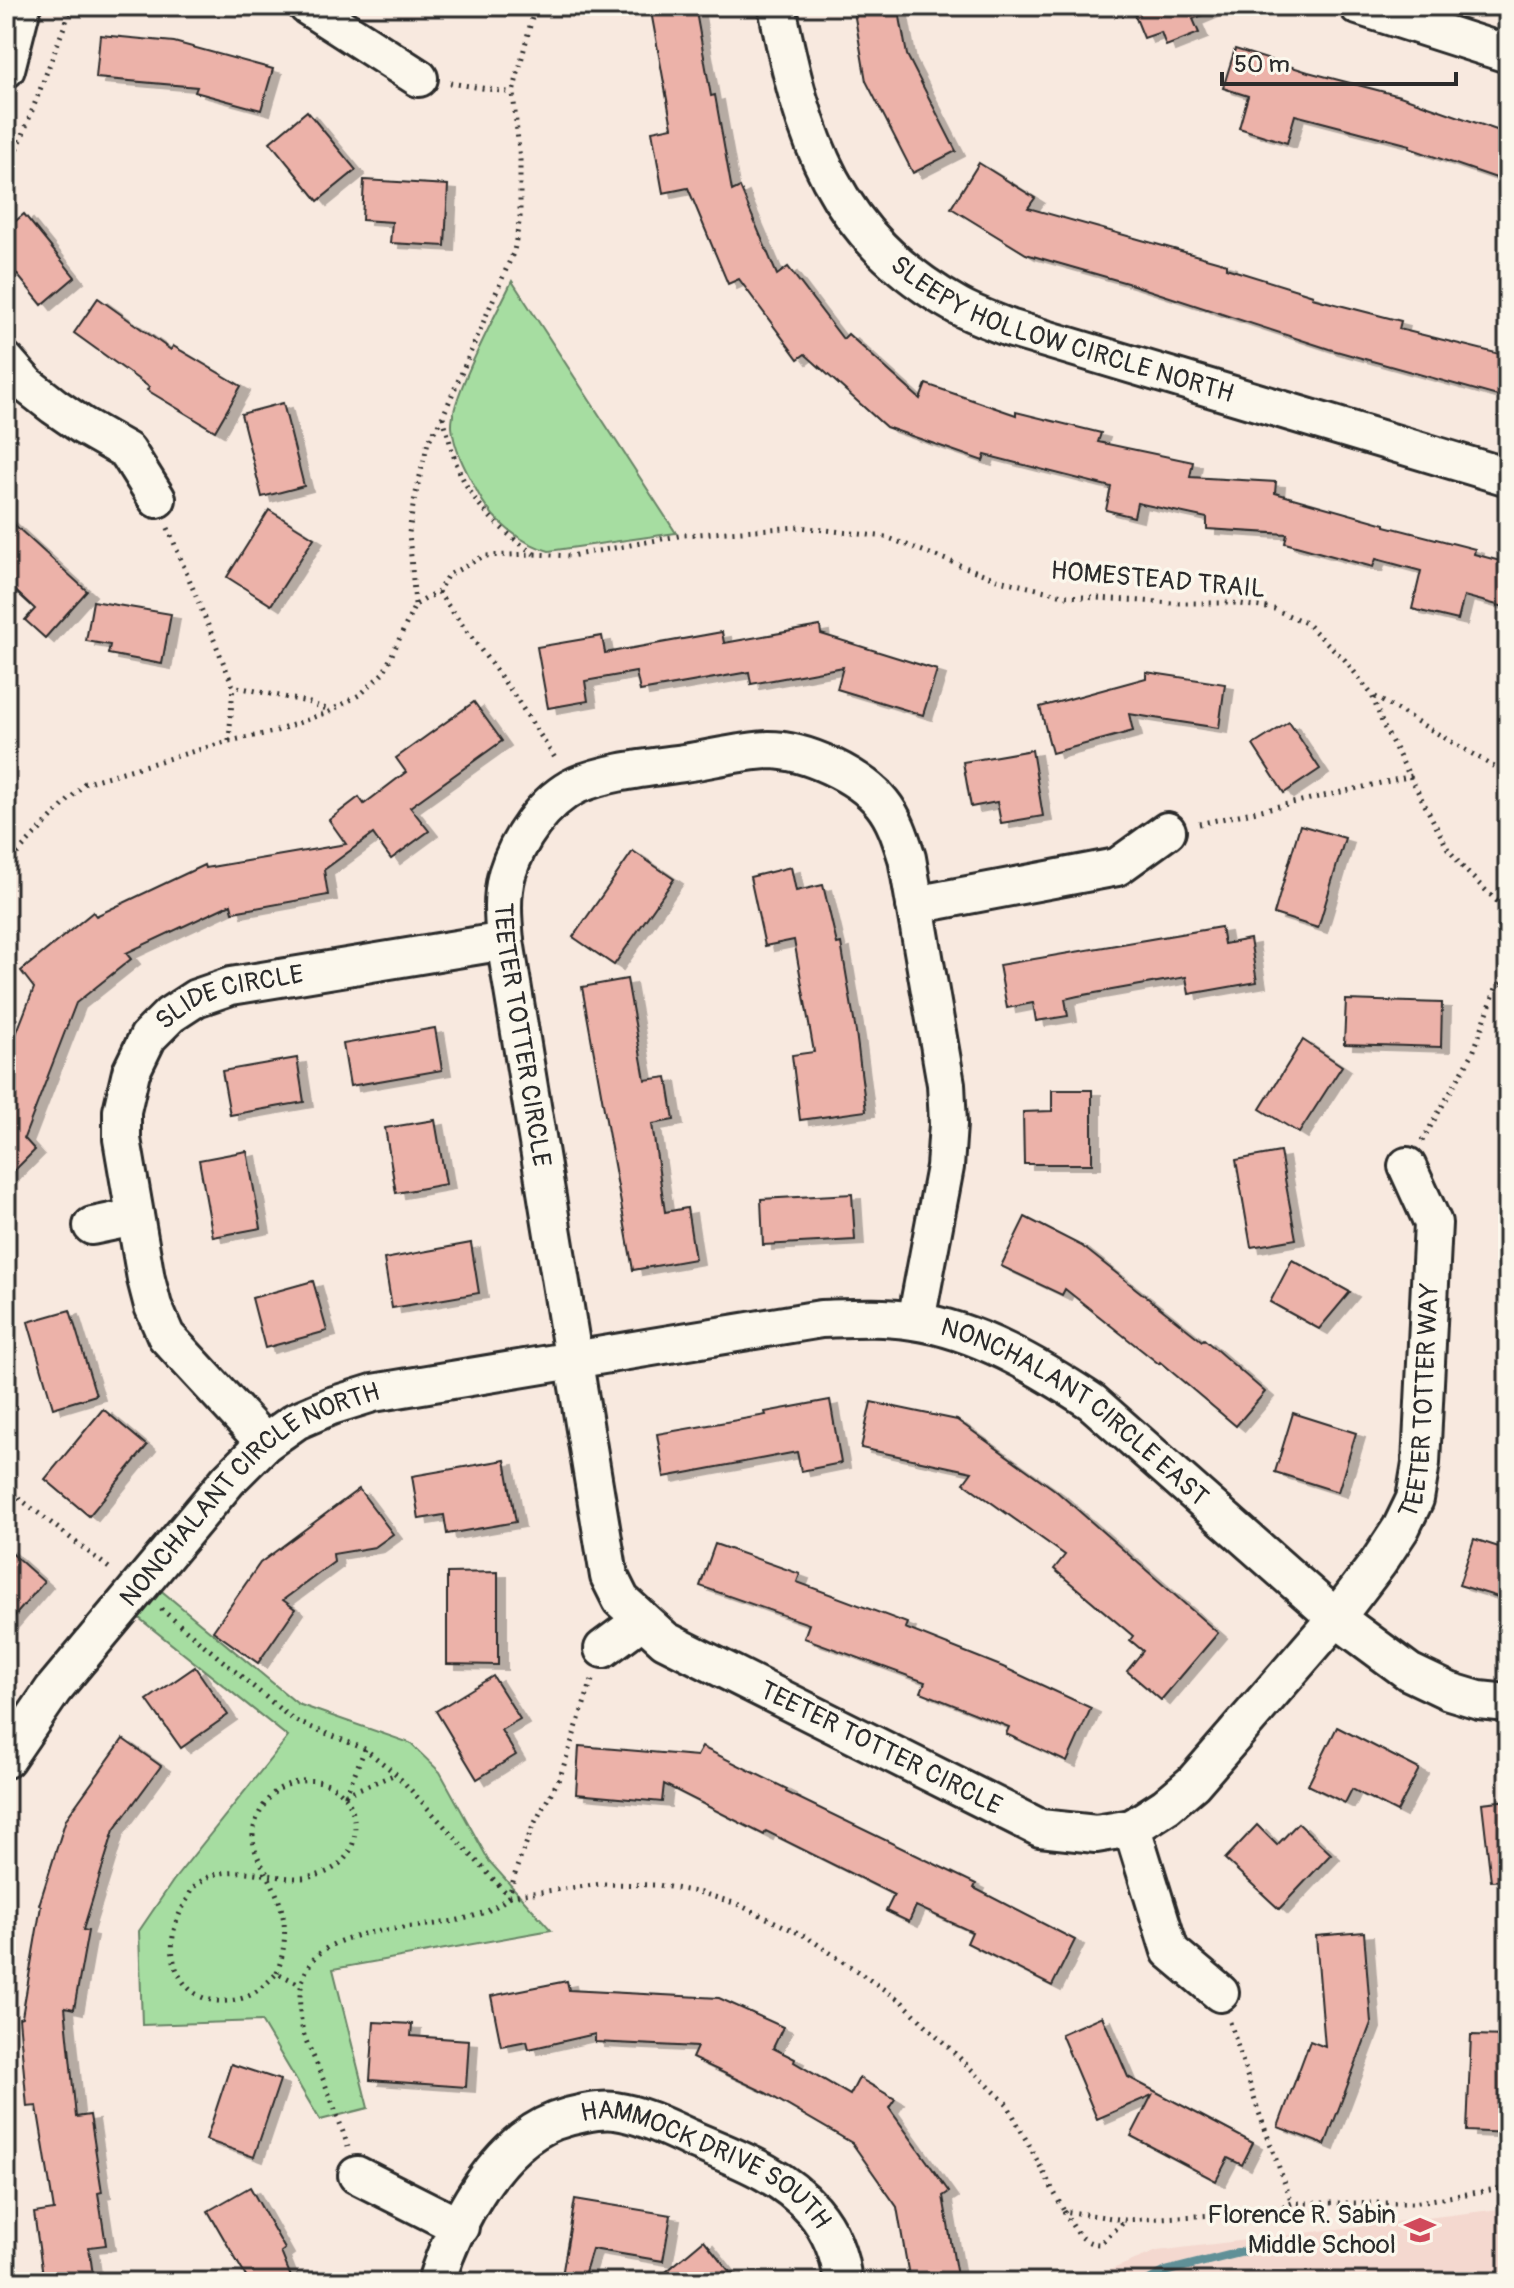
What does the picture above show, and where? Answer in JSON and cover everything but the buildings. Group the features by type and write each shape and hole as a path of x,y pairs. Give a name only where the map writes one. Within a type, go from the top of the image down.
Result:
{"street":[{"path":"6,69 22,6"},
{"path":"307,6 419,78"},
{"name":"SLEEPY HOLLOW CIRCLE NORTH","path":"777,6 791,78 804,122 838,197 890,258 960,308 1009,328 1508,477"},
{"path":"1358,6 1508,54"},
{"path":"6,361 27,385 45,399 83,426 127,451 157,499"},
{"name":"TEETER TOTTER CIRCLE","path":"916,1321 945,1167 948,1124 946,1084 907,858 897,827 882,802 835,768 808,757 769,750 612,774 574,786 547,807 529,828 507,875 502,907 505,941 609,1576 621,1600 665,1640 1040,1828 1096,1834 1132,1828 1166,1806 1193,1783 1336,1618"},
{"path":"915,905 1117,867 1167,831"},
{"name":"SLIDE CIRCLE","path":"265,1443 166,1336 153,1306 122,1139 122,1111 131,1072 148,1037 170,1015 196,998 231,986 505,941"},
{"name":"TEETER TOTTER WAY","path":"1336,1618 1401,1528 1415,1499 1421,1463 1433,1223 1407,1166"},
{"path":"92,1226 135,1217"},
{"name":"NONCHALANT CIRCLE EAST","path":"573,1361 821,1319 871,1317 916,1321 1006,1351 1048,1373 1092,1402 1336,1618 1409,1672 1449,1691 1479,1700 1508,1703"},
{"name":"NONCHALANT CIRCLE NORTH","path":"7,1754 53,1690 229,1479 265,1443 296,1421 373,1393 573,1361"},
{"path":"603,1649 641,1621"},
{"path":"1132,1828 1170,1951 1220,1993"},
{"name":"HAMMOCK DRIVE SOUTH","path":"436,2282 475,2193 498,2162 526,2139 554,2122 585,2113 611,2110 640,2116 758,2168 790,2188 814,2211 832,2240 841,2264 843,2282"},
{"path":"357,2175 460,2227"}],"path":[{"path":"6,179 72,6"},
{"path":"6,865 85,783 229,741 274,732 330,711 361,694 384,672 415,605 409,533 428,442 443,416 514,251 520,217 520,160 513,93 535,6"},
{"path":"419,78 513,93"},
{"path":"443,416 462,477 480,505 508,535 534,554"},
{"path":"157,499 233,686 229,741"},
{"name":"HOMESTEAD TRAIL","path":"415,605 438,592 447,576 484,556 571,556 684,535 799,527 886,537 999,580 1067,596 1173,603 1233,603 1274,609 1306,623 1345,660 1372,695 1383,725 1448,849 1508,912"},
{"path":"438,592 512,692 574,786"},
{"path":"233,686 307,702 330,711"},
{"name":"HOMESTEAD TRAIL","path":"1372,695 1508,775"},
{"path":"1167,831 1412,776"},
{"path":"1407,1166 1473,1053 1496,988 1508,977"},
{"path":"6,1488 137,1590 293,1720 365,1749 396,1774 509,1896"},
{"path":"357,2175 337,2111 302,2028 300,1984 313,1960 332,1944 373,1930 478,1915 498,1907 509,1896 533,1826 560,1777 603,1649"},
{"path":"346,1794 365,1749"},
{"path":"346,1794 396,1774"},
{"path":"267,1873 234,1871 195,1886 176,1919 170,1944 174,1966 182,1982 200,1996 219,2001 244,1998 260,1989 277,1973 284,1953 286,1926 279,1898 267,1873 255,1854 253,1833 261,1810 278,1789 304,1782 328,1783 346,1794 353,1809 356,1828 350,1852 337,1868 301,1878 267,1873"},
{"path":"509,1896 601,1884 658,1885 702,1893 737,1904 807,1937 901,2001 1007,2104 1080,2236 1091,2244 1100,2244 1125,2220"},
{"path":"277,1973 300,1984"},
{"path":"1220,1993 1292,2203"},
{"path":"1064,2211 1125,2220 1270,2212 1292,2203 1413,2203 1508,2187"}],"shaded area":[{"name":"Florence R. Sabin Middle School","path":"1508,2208 1508,2282 1080,2282 1157,2251"}],"green space":[{"path":"512,281 676,533 549,551 518,537 485,505 459,454 453,436 453,414 466,376"},
{"path":"146,1578 298,1704 410,1743 440,1772 489,1861 551,1930 333,1969 368,2108 320,2120 261,2021 142,2025 139,1931 173,1881 288,1737 124,1606"}],"waterway":[{"path":"1146,2282 1167,2271 1254,2249"}],"place":[{"name":"Florence R. Sabin Middle School","path":"1420,2230"}]}
